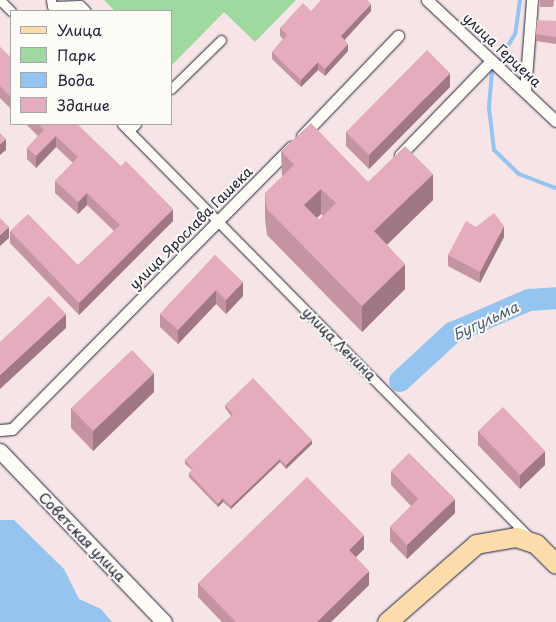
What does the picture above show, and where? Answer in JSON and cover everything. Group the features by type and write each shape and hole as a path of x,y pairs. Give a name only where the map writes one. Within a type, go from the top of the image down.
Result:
{"main road":[{"path":"387,622 476,544 516,537 536,544"},
{"name":"улица Ленина","path":"536,544 556,564"}],"street":[{"path":"0,0 10,11"},
{"name":"улица Герцена","path":"427,0 556,121"},
{"path":"525,92 532,0"},
{"path":"50,6 83,5"},
{"name":"улица Ярослава Гашека","path":"0,430 12,429 219,222 398,36"},
{"path":"172,88 221,40"},
{"path":"400,155 491,61"},
{"name":"улица Ленина","path":"123,125 536,544"},
{"path":"129,131 135,125"},
{"name":"Советская улица","path":"0,451 164,622"}],"green space":[{"path":"104,0 296,0 255,42 224,12 172,65 172,10 114,10"}],"water":[{"path":"0,520 14,520 64,569 79,599 101,609 112,622 0,622"}],"building":[{"path":"321,0 367,0 371,4 341,36 348,44 325,69 318,62 301,80 272,52 287,35 280,28 303,3 311,11"},
{"path":"537,20 556,21 556,37 536,34"},
{"path":"0,47 10,57 10,96 0,86"},
{"path":"427,50 450,73 369,155 346,132"},
{"path":"311,123 368,182 405,146 433,174 374,231 405,264 362,306 267,209 265,193 294,165 281,151","holes":["321,189 336,203 319,220 304,205"]},
{"path":"39,125 78,125 121,166 126,161 173,209 79,303 10,231 28,214 78,265 120,225 87,193 78,202 55,181 78,157 56,136 36,156 27,148 44,130"},
{"path":"0,133 6,139 0,144"},
{"path":"494,213 504,226 480,272 448,255 466,221 476,227"},
{"path":"0,218 9,227 0,235"},
{"path":"215,255 243,282 226,300 216,290 178,330 160,314"},
{"path":"49,296 66,314 0,375 0,342"},
{"path":"132,350 154,373 93,431 71,408"},
{"path":"253,378 312,440 286,465 280,459 231,506 223,498 218,504 189,473 193,469 185,460 233,414 225,405"},
{"path":"503,407 545,451 520,475 478,431"},
{"path":"409,453 455,499 407,545 390,527 418,499 391,471"},
{"path":"307,477 364,535 349,550 369,571 317,622 236,622 198,583"}],"waterway":[{"path":"520,0 515,34 492,72 489,108 494,150 519,174 556,188"},
{"name":"Бугульма","path":"400,381 452,333 529,300 556,298"}]}
